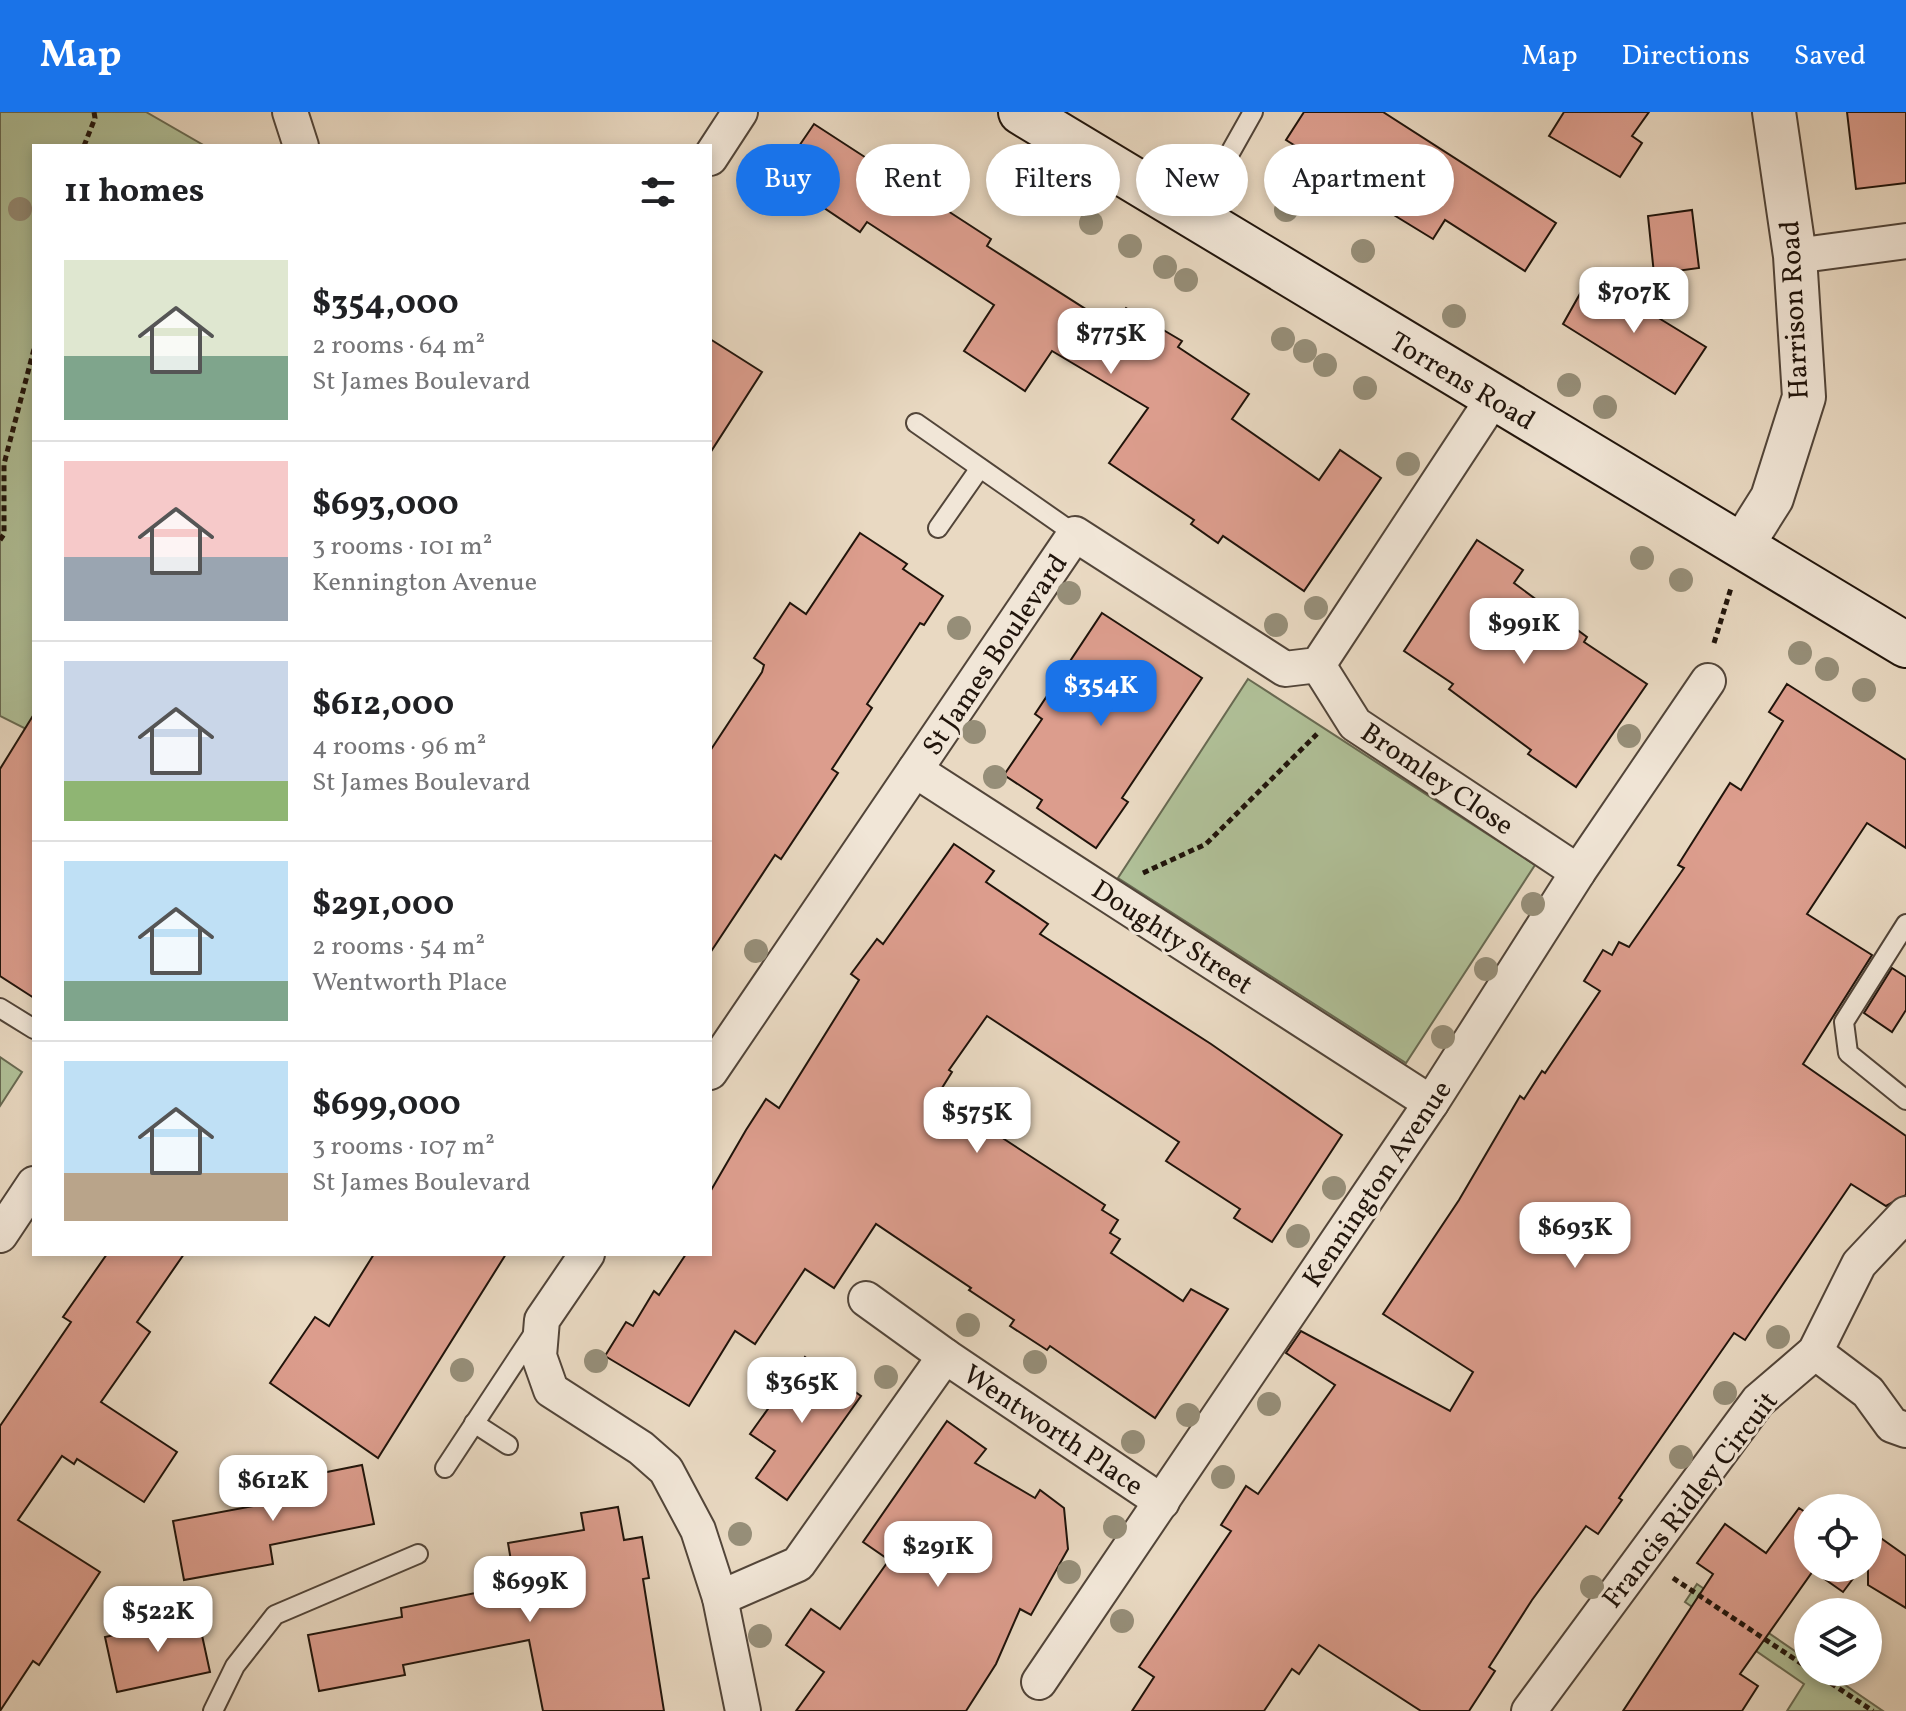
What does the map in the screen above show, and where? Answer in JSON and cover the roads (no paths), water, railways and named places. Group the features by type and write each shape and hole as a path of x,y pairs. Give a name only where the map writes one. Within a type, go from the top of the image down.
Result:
{"main road":[{"name":"Torrens Road","path":"1021,112 1493,399 1743,544 1906,645"}],"street":[{"path":"290,112 300,144"},
{"path":"712,155 740,112"},
{"name":"Harrison Road","path":"1743,544 1772,498 1804,397 1795,256 1774,112"},
{"path":"1795,256 1906,241"},
{"path":"1318,665 1493,399"},
{"name":"St James Boulevard","path":"712,1069 1075,534 1285,669 1318,665"},
{"name":"Bromley Close","path":"1318,665 1355,724 1578,872"},
{"name":"Kennington Avenue","path":"1039,1682 1431,1103 1578,872 1708,681"},
{"name":"Doughty Street","path":"915,770 1431,1103"},
{"path":"0,1235 32,1187"},
{"name":"Francis Ridley Circuit","path":"1529,1711 1758,1401 1815,1352 1859,1264 1906,1214"},
{"path":"586,1256 542,1320 539,1356 551,1390 641,1448 666,1470 698,1530 720,1598 743,1711"},
{"name":"Wentworth Place","path":"866,1299 1162,1502"},
{"path":"1815,1352 1868,1392 1892,1425 1906,1430"},
{"name":"Wentworth Place","path":"720,1598 798,1564 945,1356"}],"lane":[{"path":"1194,217 1253,112"},
{"path":"916,423 1075,534"},
{"path":"938,528 980,468"},
{"path":"1906,924 1844,1022 1848,1053 1906,1100"},
{"path":"0,1008 32,1028"},
{"path":"445,1468 542,1320"},
{"path":"474,1423 508,1445"},
{"path":"213,1711 235,1666 275,1615 418,1554"}]}
